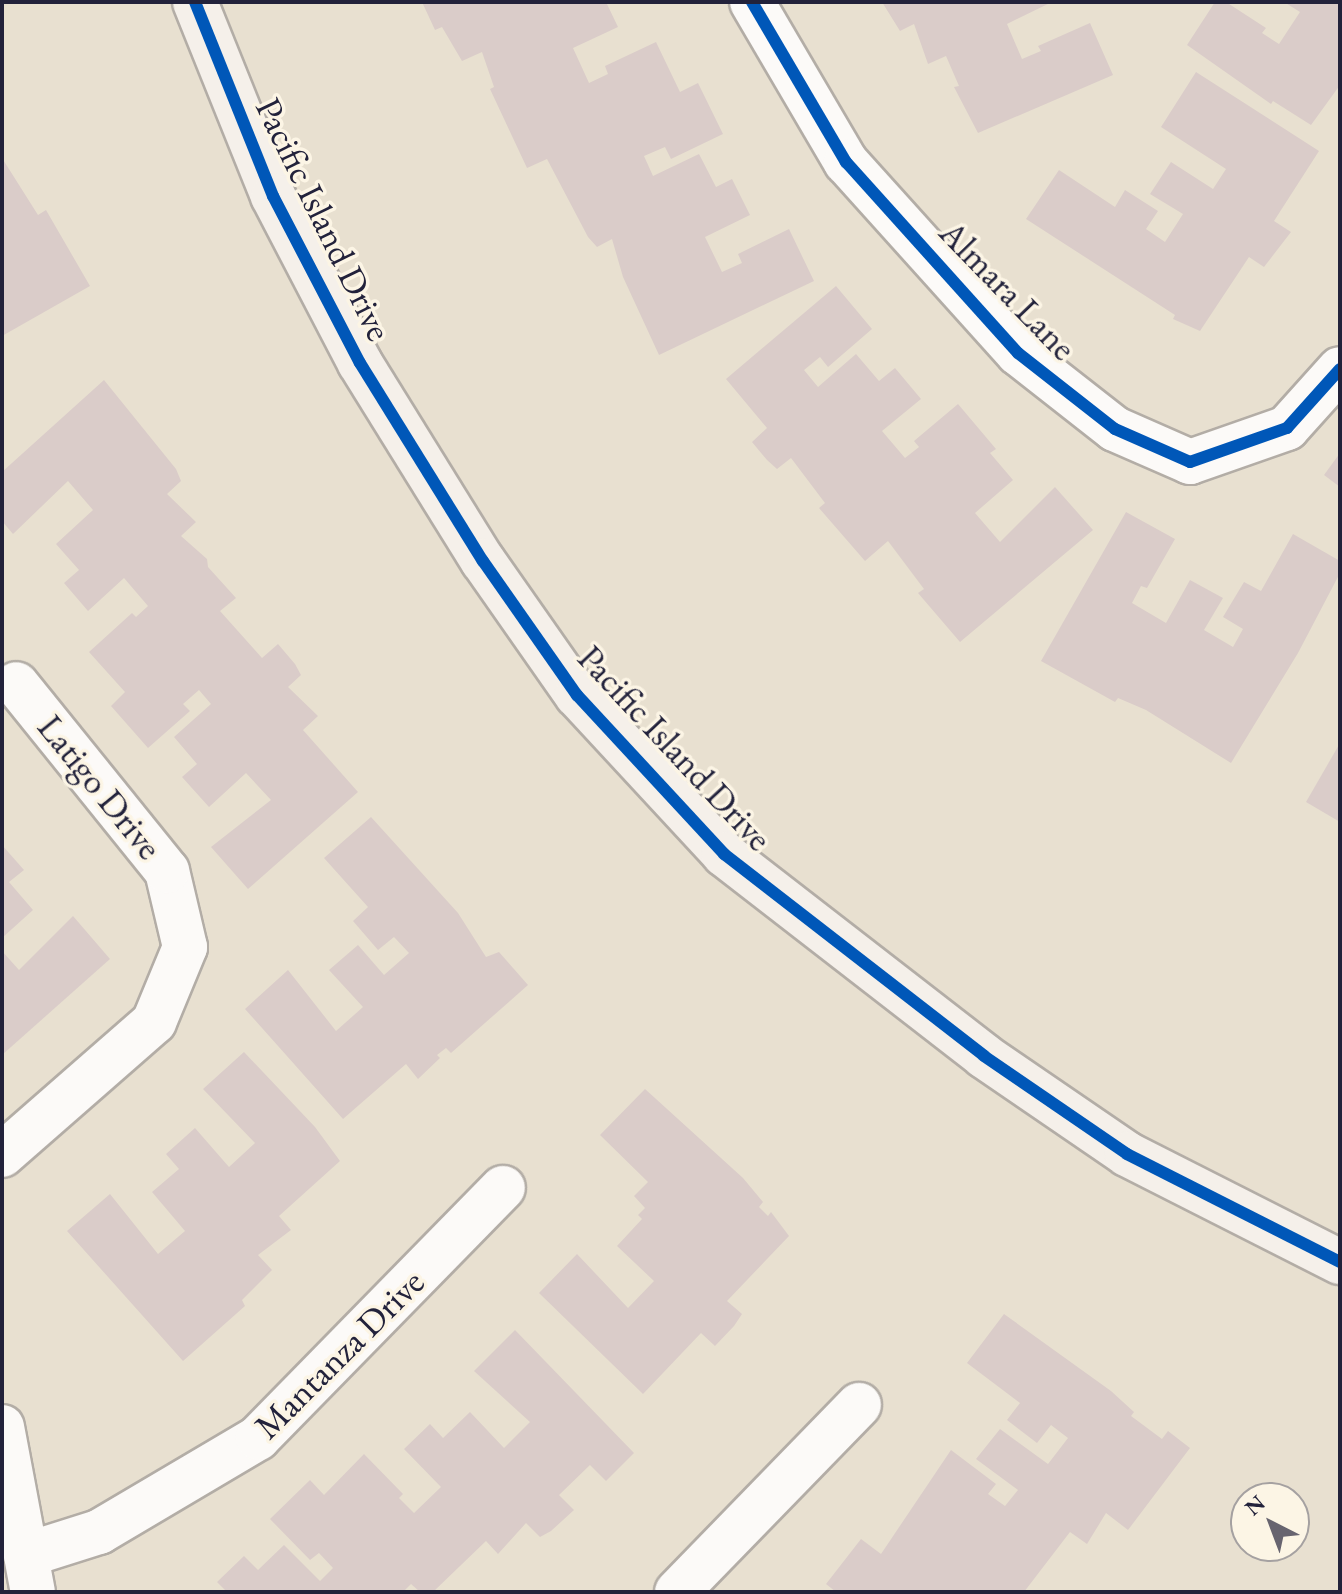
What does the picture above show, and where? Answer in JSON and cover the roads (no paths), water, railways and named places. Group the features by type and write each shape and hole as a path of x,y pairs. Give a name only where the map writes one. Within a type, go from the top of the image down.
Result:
{"main road":[{"name":"Pacific Island Drive","path":"195,2 273,196 360,363 483,561 577,695 724,854 984,1056 1127,1154 1340,1262"}],"street":[{"name":"Almara Lane","path":"752,2 846,162 1018,353 1115,429 1190,462 1287,428 1340,369"},
{"name":"Latigo Drive","path":"2,1155 154,1022 185,947 167,871 16,684"},
{"name":"Mantanza Drive","path":"29,1573 258,1438 503,1188"},
{"path":"677,1592 859,1405"},
{"path":"2,1427 29,1573"}]}
